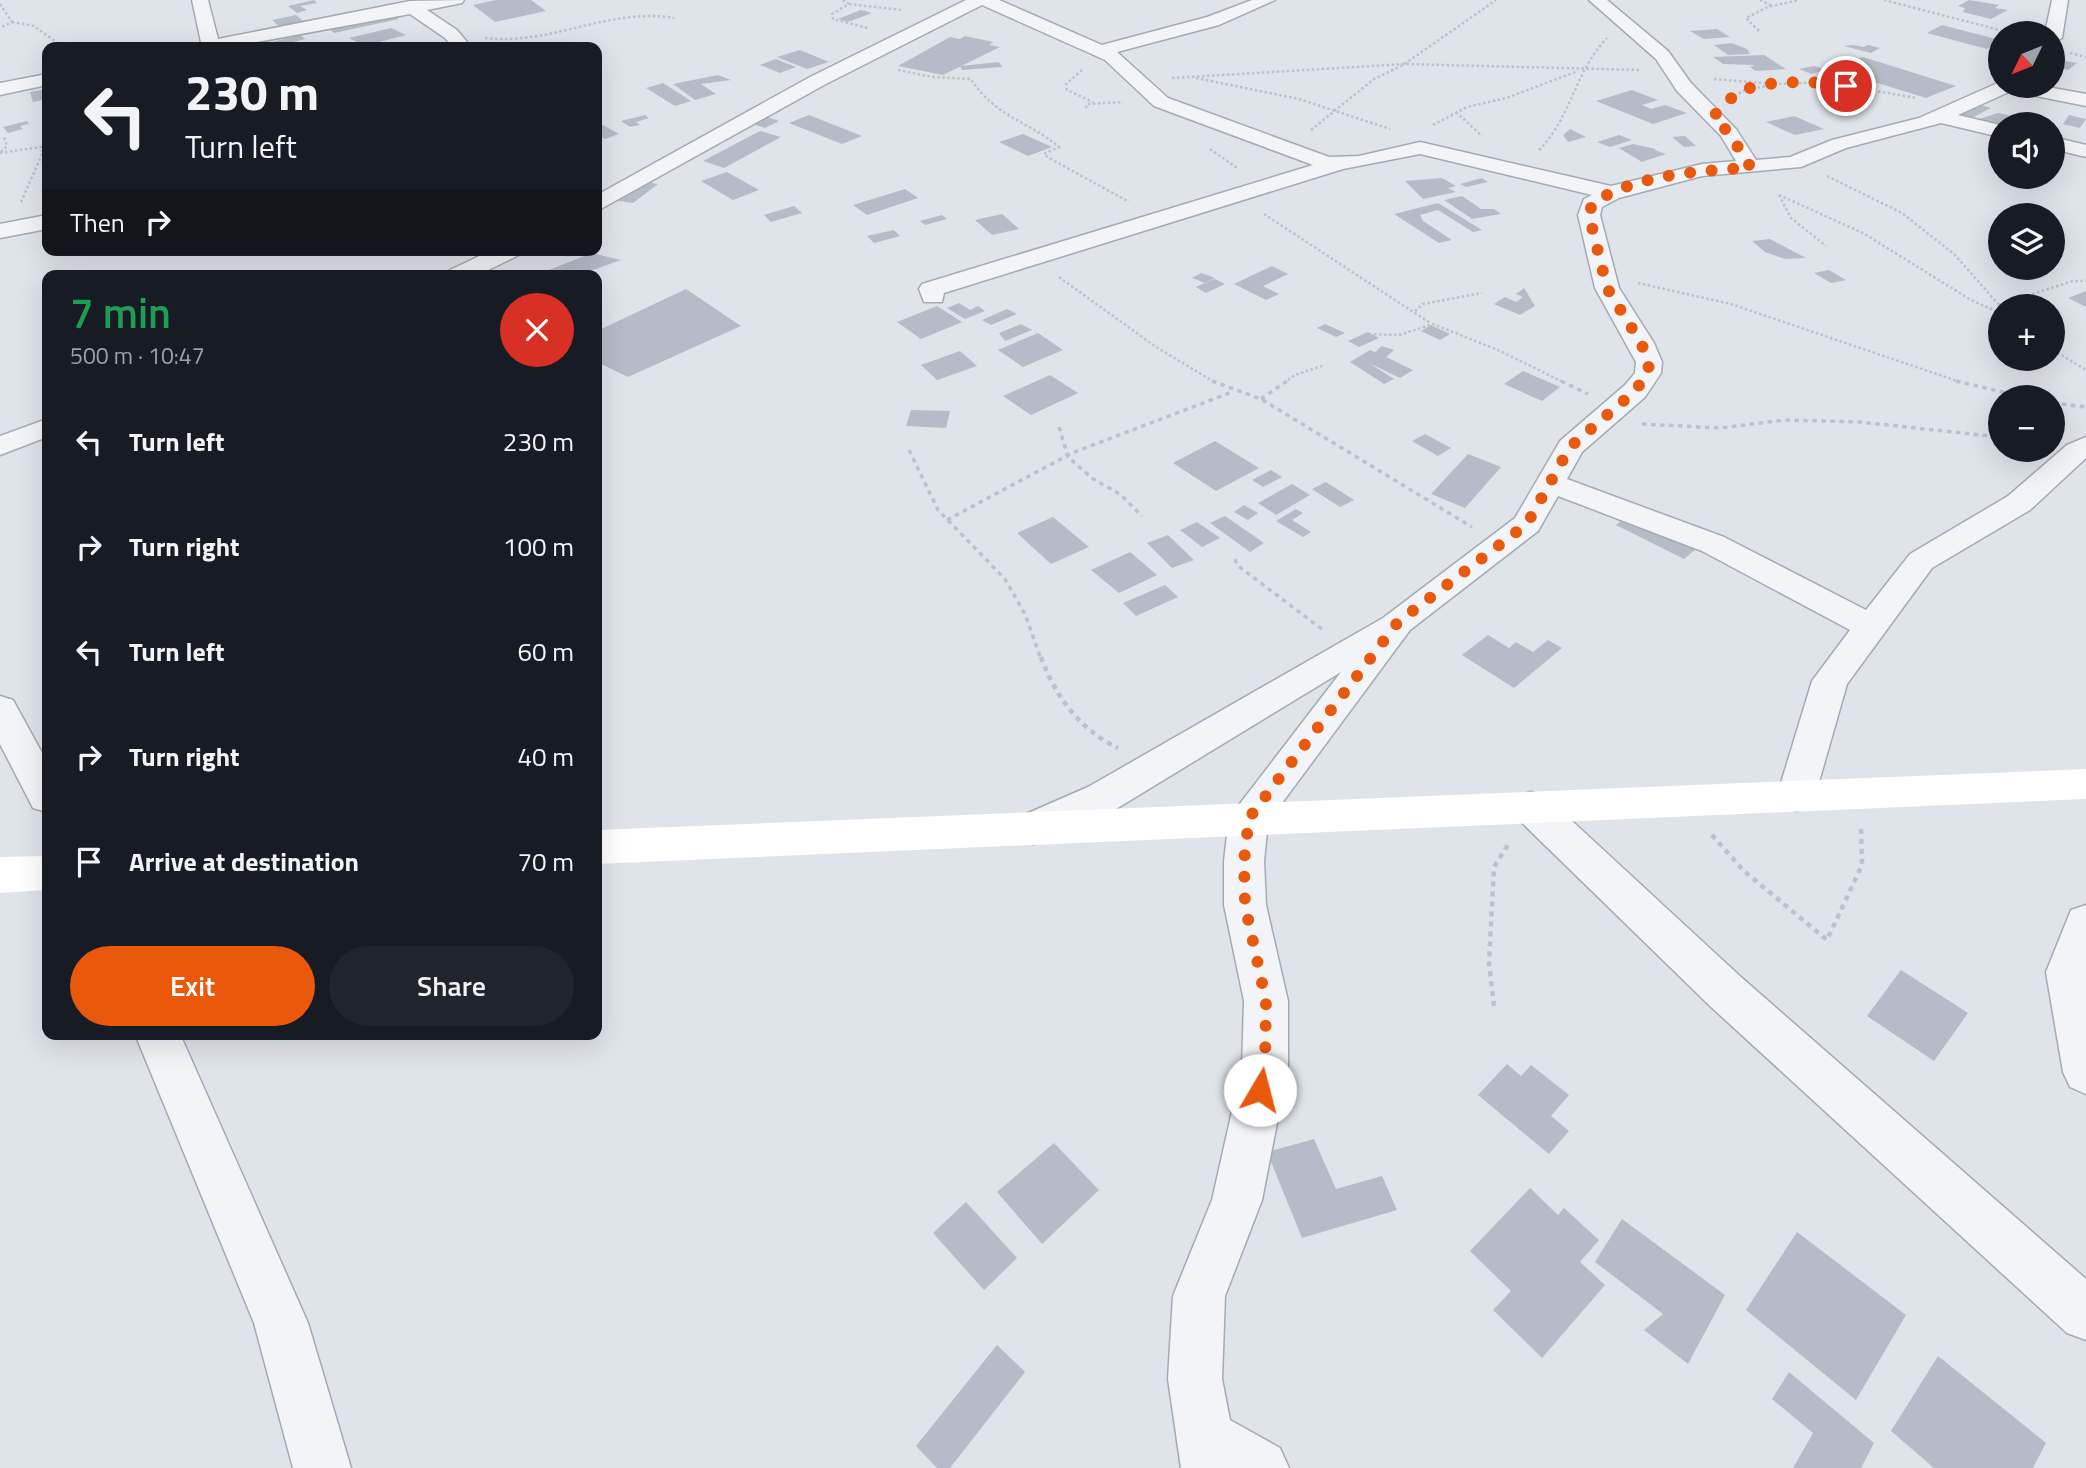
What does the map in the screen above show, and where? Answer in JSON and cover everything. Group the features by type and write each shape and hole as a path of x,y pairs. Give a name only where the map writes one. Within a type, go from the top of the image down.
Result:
{"street":[{"path":"201,0 206,42"},
{"path":"227,42 410,6 456,0"},
{"path":"602,201 864,57 979,0"},
{"path":"985,0 1103,52 1131,72 1143,92 1161,102 1287,149 1337,164"},
{"path":"1103,52 1213,21 1266,0"},
{"path":"1597,0 1658,51 1675,76 1729,133 1751,168"},
{"path":"2056,21 2060,0"},
{"path":"410,6 456,40"},
{"path":"0,89 42,81"},
{"path":"1032,828 1102,798 1398,622 1504,544 1533,516 1570,447 1635,391 1648,373 1649,362 1606,281 1589,215 1592,204 1611,193 1702,170 1792,164 1839,144 1938,116 1988,94"},
{"path":"2065,96 2086,100"},
{"path":"1938,116 1988,128"},
{"path":"933,297 931,289 1029,257 1337,164 1359,162 1413,144 1611,193"},
{"path":"2065,146 2086,151"},
{"path":"602,180 616,192"},
{"path":"0,231 42,223"},
{"path":"469,270 498,256"},
{"path":"0,446 42,429"},
{"path":"1796,796 1830,681 1921,561 2019,503 2086,446"},
{"path":"1549,482 1713,544 1871,627"},
{"path":"1260,1468 1207,1453 1195,1379 1199,1296 1237,1200 1265,1067 1266,1001 1245,905 1244,861 1249,818 1398,622"},
{"path":"0,709 42,788"},
{"path":"602,847 2086,784"},
{"path":"1531,807 1726,992 2086,1314"},
{"path":"0,875 42,873"},
{"path":"2086,923 2068,972 2086,1072"},
{"path":"160,1040 281,1322 322,1468"}],"path":[{"path":"842,0 849,4 832,14 833,19 867,27 897,40"},
{"path":"1287,149 1374,79 1405,64 1496,0"},
{"path":"1760,0 1772,6"},
{"path":"1759,31 1746,18 1772,6 1799,0"},
{"path":"1884,0 1988,27"},
{"path":"0,4 12,22"},
{"path":"510,42 634,15 665,14 674,18"},
{"path":"0,28 12,22 34,26 56,42"},
{"path":"1548,179 1539,171 1534,156 1560,128 1585,70 1601,44 1622,22"},
{"path":"456,40 470,31 502,42"},
{"path":"1093,102 1066,90 1066,84 1103,52"},
{"path":"864,57 913,74 971,79 979,95 995,111 1035,127 1051,138 1059,147 1045,154 1049,158 1161,217"},
{"path":"1131,72 1170,78 1405,64 1643,70 1675,76 1775,84 1823,82 1966,104"},
{"path":"1189,76 1250,87 1335,110 1413,144 1437,122 1467,107 1506,99 1585,70"},
{"path":"1713,117 1742,91 1775,84"},
{"path":"0,152 7,146 4,137"},
{"path":"0,152 42,151"},
{"path":"0,231 25,195 34,166 42,153"},
{"path":"1826,246 1788,216 1779,195 1792,164 1840,181 1902,213 1954,254 1989,294"},
{"path":"1236,195 1430,323 1471,338 1607,414 1721,428 1784,421 1860,422 1988,436"},
{"path":"1779,195 1863,233 1971,300 1988,308"},
{"path":"1029,257 1168,355 1232,392 1261,399 1457,519 1504,544"},
{"path":"1606,281 1641,284 1713,298 1956,382 1988,389"},
{"path":"2035,294 2073,281 2086,281"},
{"path":"1415,311 1423,304 1482,293"},
{"path":"1364,334 1398,335 1430,323"},
{"path":"2065,357 2086,370"},
{"path":"1261,399 1295,374 1325,365"},
{"path":"947,520 999,489 1115,435 1208,404 1232,392"},
{"path":"2065,404 2086,407"},
{"path":"1059,427 1068,457 1092,478 1121,495 1142,516"},
{"path":"909,450 938,510 1006,579 1025,614 1052,687 1094,737 1157,765"},
{"path":"1235,559 1237,565 1322,630 1359,645"},
{"path":"1682,800 1744,871 1827,940 1861,865 1861,793"},
{"path":"1494,1006 1489,962 1494,867 1531,807"}],"building":[{"path":"314,0 317,3 300,6 307,10 297,13 288,6"},
{"path":"496,0 531,0 546,11 495,22 473,5"},
{"path":"1969,0 1999,5 1995,8 2008,10 1991,19 1963,12 1965,8 1958,6"},
{"path":"861,10 872,13 848,22 838,19"},
{"path":"296,15 303,21 279,26 272,20"},
{"path":"394,15 399,19 334,33 329,29"},
{"path":"1942,25 1988,37 1988,48 1987,49 1927,33"},
{"path":"391,28 406,35 379,42 356,42 349,38"},
{"path":"1717,29 1730,37 1704,39 1690,31"},
{"path":"300,35 305,39 293,42 272,42"},
{"path":"965,36 993,42 989,45 1000,47 943,75 898,66 950,37 960,39"},
{"path":"1732,43 1747,49 1750,54 1728,55 1714,45"},
{"path":"1844,46 1880,48 1871,53"},
{"path":"800,50 829,62 807,69 777,57"},
{"path":"1764,55 1786,69 1756,71 1750,67 1755,65 1723,64 1713,57"},
{"path":"1863,57 1956,86 1926,98 1832,69"},
{"path":"776,59 796,67 780,73 760,65"},
{"path":"2065,61 2077,63 2065,69"},
{"path":"999,62 1002,67 962,70 960,66"},
{"path":"1814,66 1827,70 1811,74 1799,69"},
{"path":"718,75 731,80 701,84 716,94 695,100 673,84"},
{"path":"663,83 691,101 675,106 646,88"},
{"path":"42,90 42,100 33,102 30,92"},
{"path":"1632,90 1658,100 1642,105 1651,109 1665,105 1687,113 1653,124 1596,101"},
{"path":"1977,104 1991,108 1966,121 1952,117"},
{"path":"645,115 649,118 636,122 640,125 630,127 621,121"},
{"path":"761,115 779,121 765,128 747,122"},
{"path":"809,115 862,136 842,144 789,123"},
{"path":"2069,115 2086,119 2080,128 2065,124"},
{"path":"1794,116 1824,129 1795,135 1766,122"},
{"path":"1988,116 1988,125 1973,121"},
{"path":"27,121 29,124 20,126 23,129 8,133 3,127"},
{"path":"602,125 619,134 605,139 602,137"},
{"path":"1570,129 1586,137 1568,142 1563,135"},
{"path":"760,131 781,137 724,168 703,161"},
{"path":"1023,134 1052,147 1028,156 999,142"},
{"path":"1619,135 1632,140 1610,147 1597,142"},
{"path":"1685,136 1696,146 1684,147 1672,137"},
{"path":"1633,144 1666,154 1642,162 1619,148"},
{"path":"727,172 759,190 733,200 701,181"},
{"path":"1442,178 1456,186 1448,188 1456,192 1423,199 1405,181"},
{"path":"1482,178 1488,182 1466,187 1460,184"},
{"path":"638,181 658,184 633,203 612,200"},
{"path":"905,189 918,198 867,215 853,205"},
{"path":"1462,196 1481,209 1494,209 1501,214 1472,219 1444,200"},
{"path":"1438,203 1482,230 1473,232 1438,210 1420,215 1423,221 1452,240 1439,243 1394,214"},
{"path":"794,206 802,213 771,222 764,215"},
{"path":"1002,214 1019,229 992,235 975,220"},
{"path":"942,215 947,219 925,225 920,221"},
{"path":"894,230 900,236 874,243 867,236"},
{"path":"1770,239 1806,258 1785,259 1765,252 1752,241"},
{"path":"602,255 621,260 593,270 549,270 584,256"},
{"path":"1272,266 1288,274 1263,286 1279,294 1266,300 1234,284"},
{"path":"1829,270 1846,280 1831,283 1814,273"},
{"path":"1201,273 1215,278 1205,283 1192,278"},
{"path":"1215,279 1225,284 1206,293 1196,287"},
{"path":"1524,288 1535,306 1520,315 1494,304 1505,297 1516,302 1523,297 1516,294"},
{"path":"686,289 741,326 628,377 602,364 602,329"},
{"path":"2086,291 2086,307 2068,298"},
{"path":"959,303 970,310 978,306 985,311 965,319 947,308"},
{"path":"937,306 962,322 921,339 897,322"},
{"path":"1007,309 1017,314 991,325 982,320"},
{"path":"1021,324 1032,330 1005,341 999,333"},
{"path":"1325,324 1345,333 1336,337 1317,328"},
{"path":"1431,325 1450,334 1440,340 1421,331"},
{"path":"1368,332 1379,338 1359,347 1348,341"},
{"path":"1038,333 1063,350 1023,367 998,350"},
{"path":"1382,346 1394,350 1386,357 1413,370 1400,378 1369,363 1394,379 1384,384 1350,362 1370,350 1375,352"},
{"path":"960,351 977,366 937,380 921,365"},
{"path":"1523,371 1560,387 1542,401 1504,384"},
{"path":"1050,375 1078,393 1031,415 1003,396"},
{"path":"911,410 950,411 946,428 906,426"},
{"path":"1425,434 1451,448 1438,456 1412,441"},
{"path":"1215,441 1259,468 1216,491 1173,463"},
{"path":"1468,454 1501,467 1465,508 1431,494"},
{"path":"1271,470 1282,477 1263,487 1252,480"},
{"path":"1326,482 1354,500 1340,507 1312,489"},
{"path":"1292,484 1310,495 1276,515 1258,503"},
{"path":"1244,505 1258,513 1248,520 1234,512"},
{"path":"1296,509 1303,513 1292,520 1311,532 1303,537 1276,521"},
{"path":"1628,515 1696,549 1684,559 1616,525"},
{"path":"1225,516 1264,543 1250,552 1210,523"},
{"path":"1053,517 1089,547 1051,564 1017,533"},
{"path":"1197,522 1220,538 1202,547 1180,530"},
{"path":"1168,535 1194,560 1172,568 1147,543"},
{"path":"1130,552 1157,575 1119,593 1091,570"},
{"path":"1165,585 1178,597 1136,616 1123,603"},
{"path":"1488,635 1509,648 1516,642 1533,652 1548,640 1562,648 1514,688 1462,655"},
{"path":"1901,970 1968,1013 1934,1061 1867,1016"},
{"path":"1507,1064 1521,1076 1531,1065 1569,1095 1551,1116 1569,1131 1549,1154 1478,1095"},
{"path":"1314,1139 1336,1189 1382,1176 1397,1210 1302,1238 1267,1152"},
{"path":"1054,1143 1099,1190 1042,1244 997,1192"},
{"path":"1530,1188 1558,1215 1564,1208 1599,1240 1580,1262 1605,1285 1542,1358 1493,1310 1511,1291 1470,1251"},
{"path":"966,1202 1017,1258 984,1290 933,1233"},
{"path":"1622,1219 1725,1295 1688,1364 1644,1330 1663,1314 1595,1262"},
{"path":"1797,1232 1906,1315 1856,1400 1746,1310"},
{"path":"997,1345 1025,1372 950,1468 937,1468 916,1446"},
{"path":"1938,1356 2046,1443 2033,1468 1934,1468 1891,1431"},
{"path":"1789,1372 1874,1443 1861,1468 1793,1468 1813,1433 1772,1399"}],"route":[{"path":"1260,1090 1265,1067 1267,1022 1263,983 1245,905 1244,861 1249,818 1369,664 1398,622 1527,524 1570,447 1635,391 1648,373 1649,362 1641,343 1607,288 1589,215 1592,204 1611,193 1669,177 1702,170 1751,168 1729,133 1713,117 1742,91 1775,84 1823,82 1846,86"}]}
